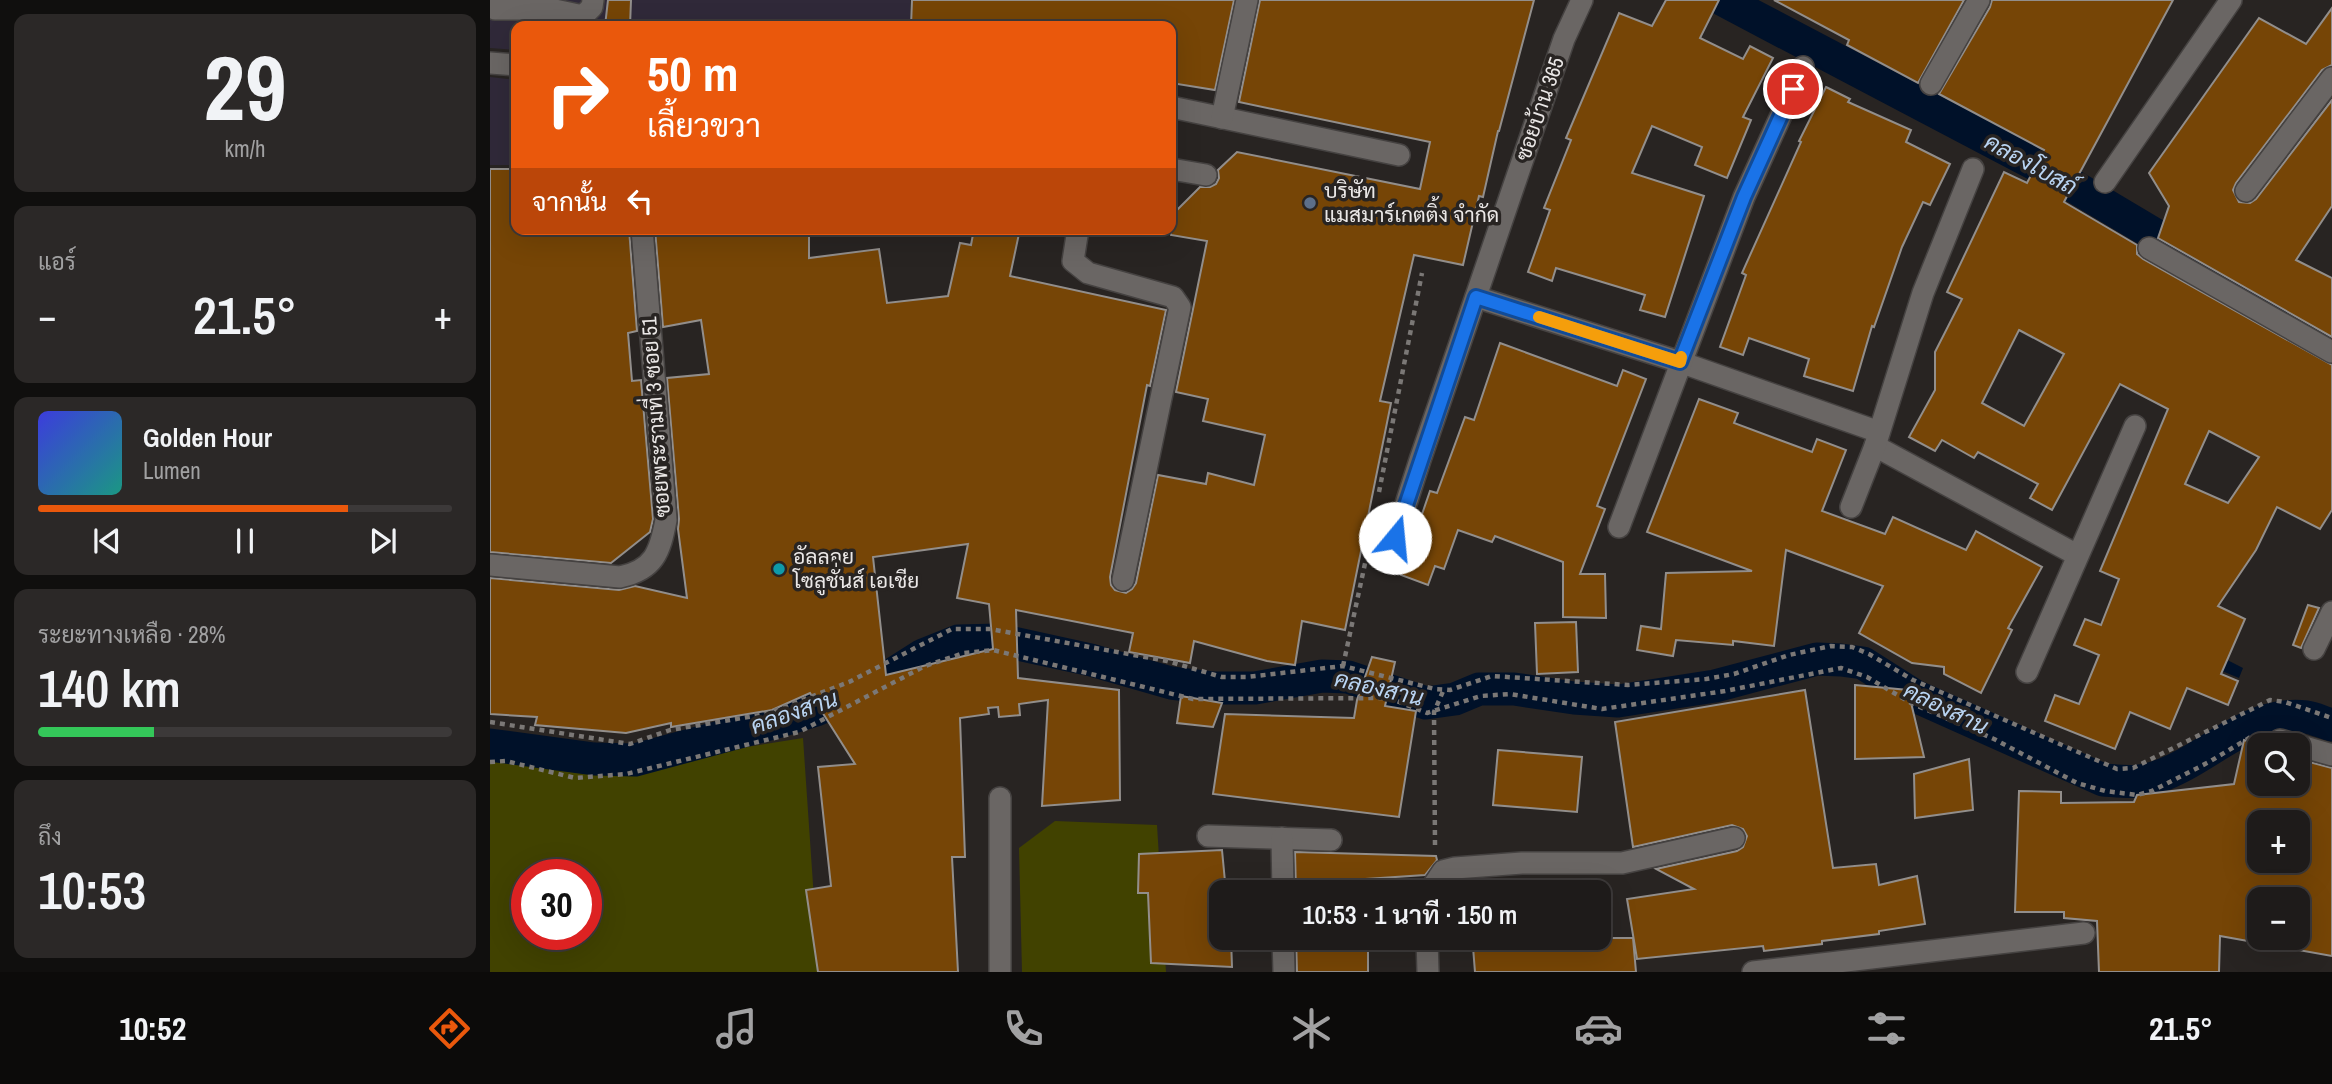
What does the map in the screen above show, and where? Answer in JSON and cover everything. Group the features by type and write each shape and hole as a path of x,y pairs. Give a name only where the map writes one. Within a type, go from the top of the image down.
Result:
{"street":[{"path":"494,6 550,9 583,16 592,7 593,0"},
{"path":"1222,118 1247,0"},
{"name":"ซอยบ้าน 365","path":"1395,538 1564,39 1582,0"},
{"path":"1931,84 1979,0"},
{"path":"2105,182 2231,0"},
{"path":"490,63 511,65"},
{"path":"1619,527 1744,197 1803,67"},
{"path":"2246,191 2332,78"},
{"path":"1176,108 1399,155"},
{"path":"1851,507 1877,439 1923,293 1973,169"},
{"path":"1176,170 1206,175"},
{"name":"ซอยพระรามที่ 3 ซอย 51","path":"490,565 620,577 635,574 650,564 662,544 666,520 642,235"},
{"path":"1077,235 1073,261 1087,274 1173,297 1180,307 1123,580"},
{"path":"2149,247 2332,352"},
{"path":"1476,297 1680,362 1877,439 2077,555"},
{"path":"2027,672 2135,426"},
{"path":"2314,649 2332,612"},
{"path":"2310,748 2332,755"},
{"path":"1000,798 1000,972"},
{"path":"1209,836 1331,840"},
{"path":"1282,838 1283,880"},
{"path":"1437,880 1443,871 1455,867 1522,863 1622,863 1734,838"},
{"path":"1753,972 2084,933"},
{"path":"1283,950 1284,972"},
{"path":"1427,950 1428,972"}],"path":[{"path":"1378,498 1422,273"},
{"path":"1343,666 1370,538"},
{"path":"490,722 630,744 670,730 766,714 849,682 952,629 990,629 1167,661 1222,677 1247,677 1343,666 1444,691 1492,676 1628,685 1706,679 1734,674 1789,655 1832,646 1852,647 1913,680 2117,768 2133,768 2270,700 2332,718"},
{"path":"490,762 506,761 575,778 626,774 799,732 925,666 964,653 993,650 1193,699 1388,698 1427,713 1481,696 1510,694 1602,709 1726,691 1841,668 1867,677 1911,703 1994,739 2077,783 2105,791 2137,795 2152,791 2247,745"},
{"path":"1432,880 1435,710 1444,691"}],"shaded area":[{"path":"490,0 910,0 910,21 511,21 511,50 490,48"},
{"path":"490,77 511,79 511,165 490,165"},
{"path":"803,738 819,972 490,972 490,759 506,758 548,769 610,775 715,752"},
{"path":"1055,821 1157,825 1166,972 1022,972 1019,848"}],"water":[{"path":"2192,642 2243,668 2239,678 2185,656"}],"building":[{"path":"608,0 631,0 630,21 606,21"},
{"path":"912,0 1234,0 1215,90 1176,84 1176,21 911,21"},
{"path":"1260,0 1534,0 1483,197 1479,196 1463,265 1414,255 1380,401 1391,403 1345,630 1302,621 1295,665 1267,661 1194,641 1190,663 1129,652 1133,633 1016,610 1018,678 1119,690 1120,800 1042,806 1048,700 1019,704 1020,715 999,717 998,707 988,708 989,714 960,718 965,857 952,857 958,972 818,972 806,890 831,886 818,767 855,764 810,693 772,710 671,727 671,723 626,733 535,725 537,717 490,714 490,578 619,590 635,586 687,598 678,529 667,378 709,374 701,320 663,327 655,235 809,235 809,258 879,249 887,303 948,296 960,243 971,245 973,235 1019,235 1010,276 1166,310 1150,386 1147,385 1110,577 1115,590 1126,593 1136,583 1158,475 1206,484 1208,473 1254,485 1265,435 1203,421 1208,399 1176,392 1207,241 1171,235 1176,235 1176,211 1200,187 1216,184 1219,178 1218,170 1237,152 1420,189 1430,142 1239,102","holes":["968,544 957,598 989,604 993,649 886,675 873,557"]},
{"path":"1666,0 1719,0 1700,38 1743,59 1750,46 1773,58 1743,117 1751,120 1727,178 1695,165 1702,147 1652,126 1632,173 1704,196 1665,317 1640,310 1645,295 1556,268 1552,281 1528,272 1550,210 1544,208 1571,140 1566,138 1619,13 1652,26"},
{"path":"1774,0 1964,0 1918,83 1847,45 1849,40"},
{"path":"1992,0 2173,0 2064,202 2137,245 2137,254 2143,259 2332,365 2332,510 2320,529 2277,507 2256,550 2218,606 2245,619 2221,674 2238,681 2228,705 2187,688 2170,729 2130,712 2115,749 2045,721 2055,695 2079,704 2099,655 2074,645 2085,619 2101,625 2119,579 2100,571 2168,409 2120,384 2052,510 2030,498 2038,484 1978,452 1974,458 1942,440 1935,451 1909,437 1935,390 1935,352 1962,299 1947,292 2004,172 2027,183 2044,150 1939,94","holes":["2019,330 2064,354 2024,426 1982,403","2209,431 2259,457 2228,503 2185,484"]},
{"path":"2332,8 2332,65 2322,70 2233,190 2239,202 2250,203 2256,199 2332,100 2332,206 2296,260 2332,278 2332,337 2158,238 2169,206 2149,173 2259,18 2306,44"},
{"path":"1826,87 1850,99 1848,102 1911,130 1906,142 1950,164 1930,205 1923,202 1902,247 1874,327 1872,326 1853,391 1804,376 1809,359 1749,338 1743,355 1720,347 1746,275 1742,273 1801,142 1799,141"},
{"path":"490,169 511,169 511,235 629,235 637,331 628,333 632,381 641,380 653,519 650,532 611,563 490,552"},
{"path":"1500,343 1617,386 1623,370 1646,379 1597,506 1605,509 1580,574 1605,574 1606,618 1563,617 1563,562 1495,536 1492,542 1458,530 1444,569 1435,566 1428,585 1401,575 1430,491 1437,493 1465,417 1474,420"},
{"path":"1699,399 1738,413 1734,423 1812,452 1817,439 1846,450 1822,511 1885,534 1893,517 1966,550 1976,531 2042,567 2008,628 2012,630 1981,693 1944,674 1944,667 1912,663 1859,633 1883,586 1786,550 1774,646 1733,641 1733,645 1676,640 1673,656 1637,650 1641,626 1661,629 1666,573 1752,571 1647,532"},
{"path":"2308,605 2319,608 2301,648 2293,645"},
{"path":"1576,622 1578,672 1537,674 1535,623"},
{"path":"1372,657 1395,662 1385,706 1416,711 1399,817 1213,794 1225,714 1354,718 1357,700"},
{"path":"1855,685 1908,690 1924,757 1855,759"},
{"path":"1805,690 1833,868 1876,864 1879,885 1917,876 1925,924 1879,931 1879,934 1822,941 1822,944 1764,951 1763,946 1637,959 1627,899 1694,889 1656,869 1737,851 1743,847 1747,836 1743,829 1732,825 1633,847 1615,722"},
{"path":"1181,696 1222,703 1213,727 1177,723"},
{"path":"2244,740 2247,741 2247,796 2310,796 2310,762 2332,768 2332,956 2298,950 2310,950 2310,887 2247,887 2247,941 2220,936 2219,972 2099,972 2097,921 2064,918 2064,912 2015,912 2019,791 2061,792 2061,803 2134,802 2137,795 2234,784"},
{"path":"1498,750 1582,757 1577,812 1493,805"},
{"path":"1969,759 1973,810 1915,818 1914,774"},
{"path":"1222,850 1225,880 1209,880 1209,950 1231,950 1232,967 1151,963 1148,893 1138,893 1139,854"},
{"path":"1295,852 1436,856 1437,860 1425,875 1366,880 1296,880"},
{"path":"1611,938 1633,938 1636,972 1475,972 1473,950 1611,950"},
{"path":"1296,950 1368,950 1368,972 1297,972"}],"waterway":[{"name":"คลองโบสถ์","path":"1723,0 2048,171 2332,340"},
{"name":"คลองสาน","path":"490,745 594,759 635,760 816,710 890,676 923,655 958,641 999,640 1091,660 1171,683 1212,688 1255,688 1322,676 1348,677 1426,703 1455,699 1479,689 1514,689 1618,701 1715,686 1817,659 1841,660 1863,663 1915,696 2103,780 2116,781 2157,777 2265,721 2306,717 2332,725"}],"slow traffic":[{"path":"1539,317 1680,362 1681,357"}],"place":[{"name":"บริษัท แมสมาร์เกตติ้ง จำกัด","path":"1310,203"},
{"name":"อัลลอย โซลูชั่นส์ เอเชีย","path":"779,569"}],"route":[{"path":"1395,538 1476,297 1680,362 1744,197 1793,89"}]}
